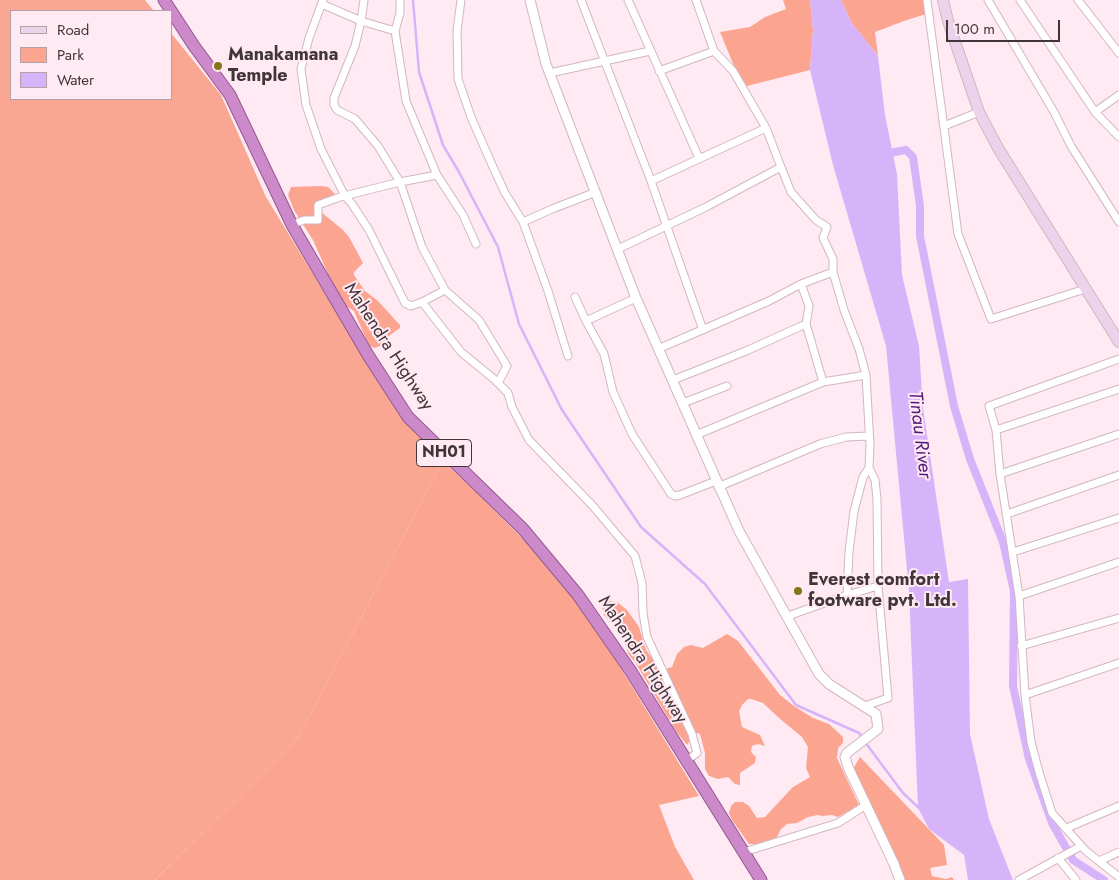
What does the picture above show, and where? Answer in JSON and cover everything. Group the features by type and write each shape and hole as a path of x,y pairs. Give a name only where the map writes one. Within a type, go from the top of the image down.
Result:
{"highway":[{"name":"Mahendra Highway","path":"172,12 230,95 292,225 368,355 408,417 523,529 578,594 630,670 761,880"}],"main road":[{"path":"943,0 948,21 979,112 998,148 1119,342"}],"street":[{"path":"364,0 355,46 334,98 334,104 337,110 355,119 378,146 400,182 422,247 445,290 479,320 507,366 498,383"},
{"path":"400,0 400,13 395,31 406,101 437,175 463,215 476,244"},
{"path":"461,0 458,31 458,79 470,117 505,193 523,222 548,290 568,356"},
{"path":"530,0 534,22 550,73 636,298 739,531 819,674 829,684 876,714 878,729 847,753 846,757 848,767 900,880"},
{"path":"581,0 651,181 703,329"},
{"path":"628,0 699,158"},
{"path":"696,0 714,51 733,71 766,128 791,192 816,220 827,228 823,238 833,259 833,272 866,376 869,468 875,480 877,499 878,586 888,698 865,706"},
{"path":"927,0 958,234 991,319 1085,289"},
{"path":"988,0 1054,112 1071,146 1119,222"},
{"path":"1020,0 1095,112 1119,137"},
{"path":"1078,0 1119,53"},
{"path":"395,31 361,21 323,2 309,38 300,69 306,105 321,149 345,196 369,230 405,302 411,306 445,290"},
{"path":"550,73 650,51"},
{"path":"659,71 714,51"},
{"path":"1095,112 1119,95"},
{"path":"944,126 979,112"},
{"path":"651,181 766,128"},
{"path":"618,250 706,207 781,167"},
{"path":"292,225 304,220 318,220 318,205 400,182 437,175"},
{"path":"523,222 596,192"},
{"path":"658,349 769,301 801,284 833,272"},
{"path":"801,284 809,306 806,324 823,382"},
{"path":"575,297 604,354 613,392 632,434 671,494 675,496 717,484 820,444 846,437 869,436"},
{"path":"586,321 636,298"},
{"path":"422,302 461,352 508,393 512,407 529,440 592,505 635,556 642,584 643,613 647,637 692,734 697,753 686,761"},
{"path":"673,380 746,351 806,324"},
{"path":"1119,359 989,406 996,430 1000,474 1013,552 1019,596 1025,695 1031,742 1039,772 1052,813 1082,846 1119,877"},
{"path":"696,435 823,382 866,376"},
{"path":"683,403 727,386"},
{"path":"996,430 1119,389"},
{"path":"1000,474 1119,434"},
{"path":"847,595 849,552 854,511 863,477 869,468"},
{"path":"1007,514 1119,475"},
{"path":"1013,552 1119,518"},
{"path":"1019,596 1119,562"},
{"path":"788,616 878,586"},
{"path":"1021,646 1119,618"},
{"path":"1025,695 1119,663"},
{"path":"744,852 838,823 866,805"},
{"path":"1067,828 1119,806"},
{"path":"1019,880 1082,846"},
{"path":"1099,861 1119,852"},
{"path":"1058,858 1076,880"}],"green space":[{"path":"783,0 810,0 813,30 810,70 747,86 734,66 720,32 750,27 765,17 786,9"},
{"path":"841,0 924,0 926,14 875,32 878,56 851,22"},
{"path":"291,187 328,187 335,194 321,203 321,212 349,237 363,263 354,272 354,275 365,291 378,301 400,325 400,328 390,335 382,345 375,348 369,346 354,311 339,299 313,240 294,210 288,195"},
{"path":"443,461 535,551 590,618 699,796 659,805 675,847 694,880 155,880 298,738"},
{"path":"607,601 617,602 627,610 639,627 646,650 661,670 672,667 677,654 684,647 691,645 703,648 727,634 738,641 780,695 813,718 829,724 843,737 843,743 838,748 837,758 859,805 838,817 818,815 808,817 797,823 787,824 781,829 777,837 763,844 749,844 732,820 729,813 731,806 735,802 743,802 749,806 757,818 765,817 793,787 810,777 806,768 808,747 802,737 763,703 748,699 739,711 742,727 760,735 765,746 758,744 752,746 751,752 756,757 755,763 740,773 740,785 735,784 728,777 718,779 709,776 705,769 705,753 700,734 694,734 687,745 676,731 629,655 620,632 604,615 602,606"},
{"path":"860,757 944,845 947,865 930,868 932,876 946,879 952,877 954,880 904,880 852,771"}],"shaded area":[{"path":"0,0 145,0 153,10 10,10 10,100 172,100 172,34 221,95 266,197 373,372 403,417 443,461 298,738 155,880 0,880"}],"water":[{"name":"Tinau River","path":"810,0 841,0 851,22 878,56 885,115 897,174 902,275 919,346 923,408 949,582 968,579 970,734 989,819 1013,880 968,880 964,855 929,829 918,808 909,591 886,346 833,165 810,70 813,30"}],"waterway":[{"path":"413,0 419,72 443,145 498,247 519,324 562,410 641,527 705,584 796,705 859,733 862,737"},
{"path":"890,153 906,150 913,157 920,206 920,236 954,406 970,459 1003,542 1014,591 1013,686 1029,759 1052,823 1073,860 1104,880"},
{"path":"865,742 903,793 920,809"}],"place":[{"name":"Manakamana Temple","path":"218,66"},
{"name":"Everest comfort footware pvt. Ltd.","path":"798,591"}]}
